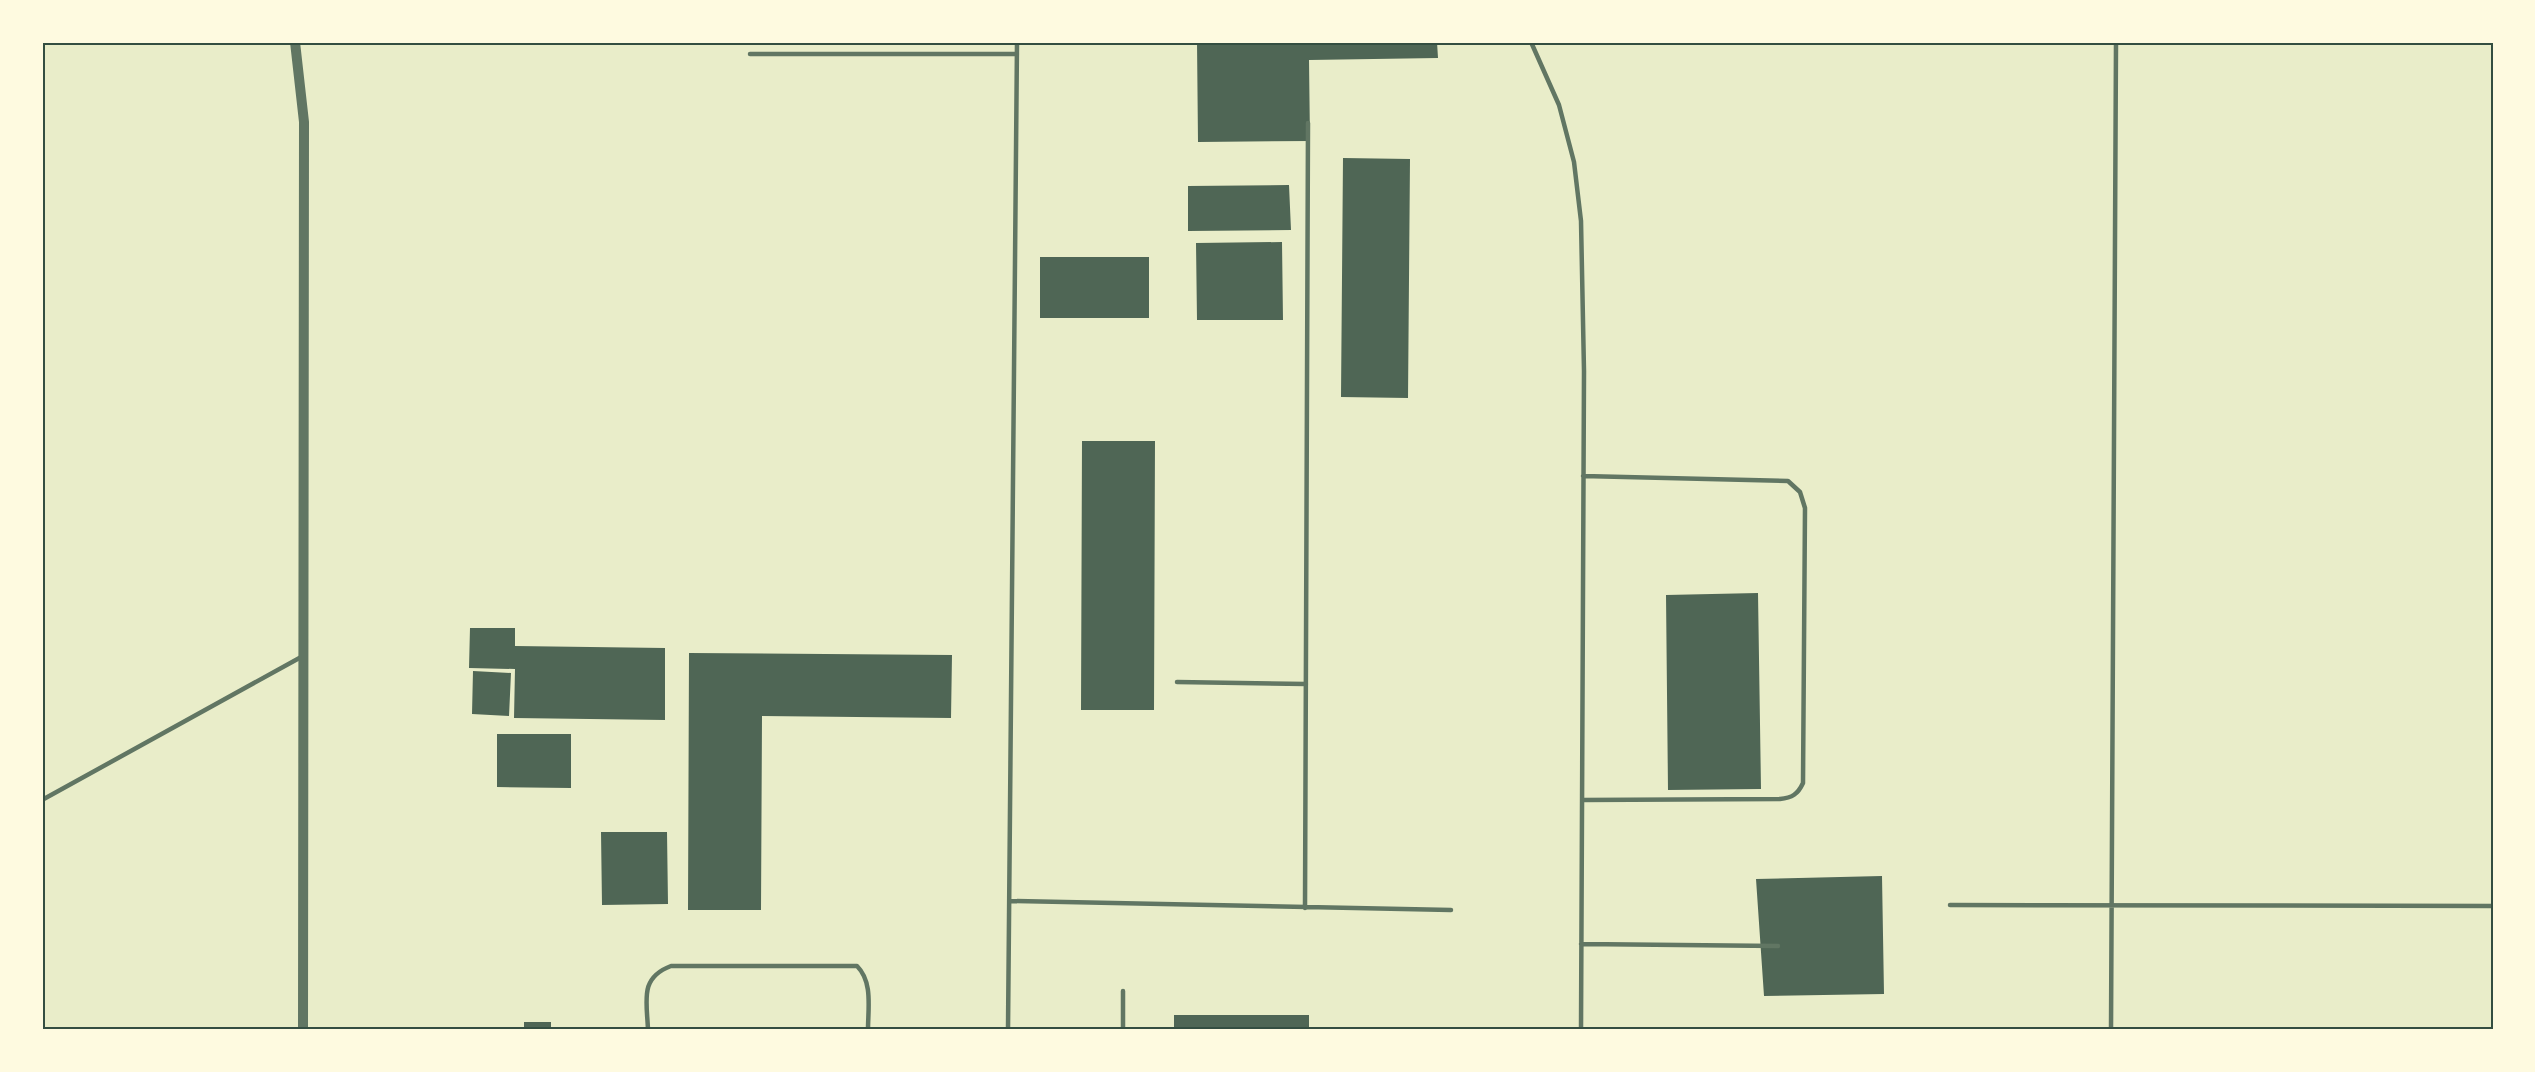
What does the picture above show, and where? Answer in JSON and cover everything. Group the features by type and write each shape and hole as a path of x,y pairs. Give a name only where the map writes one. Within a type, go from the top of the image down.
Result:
{"street":[{"path":"295,42 304,122 303,1030"}],"lane":[{"path":"1008,1030 1017,42"},
{"path":"1531,42 1559,105 1574,162 1580,209 1584,371 1581,1030"},
{"path":"2111,1030 2116,42"},
{"path":"750,54 1017,54"},
{"path":"1305,908 1308,123"},
{"path":"1582,800 1780,799 1790,798 1799,792 1803,783 1805,520 1800,492 1788,481 1583,476"},
{"path":"42,800 303,656"},
{"path":"1178,682 1306,684"},
{"path":"1010,902 1451,910"},
{"path":"1950,905 2493,906"},
{"path":"1581,944 1778,946"},
{"path":"648,1030 648,984 657,971 671,966 857,966 866,975 868,1030"},
{"path":"1123,991 1123,1030"}],"building":[{"path":"1197,42 1437,42 1438,58 1309,60 1310,141 1198,142"},
{"path":"1343,158 1410,159 1408,398 1341,397"},
{"path":"1289,185 1291,230 1188,231 1188,186"},
{"path":"1282,242 1283,320 1197,320 1196,243"},
{"path":"1040,257 1149,257 1149,318 1040,318"},
{"path":"1082,441 1155,441 1154,710 1081,710"},
{"path":"1758,593 1761,789 1668,790 1666,595"},
{"path":"470,628 515,628 515,646 665,648 665,720 514,718 515,669 469,668"},
{"path":"689,653 952,655 951,718 762,716 761,910 688,910"},
{"path":"473,671 511,673 509,716 472,714"},
{"path":"497,734 571,734 571,788 497,787"},
{"path":"601,832 667,832 668,904 602,905"},
{"path":"1882,876 1884,994 1764,996 1756,879"},
{"path":"1174,1015 1309,1015 1309,1030 1174,1030"},
{"path":"524,1022 551,1022 551,1030 524,1030"}]}
